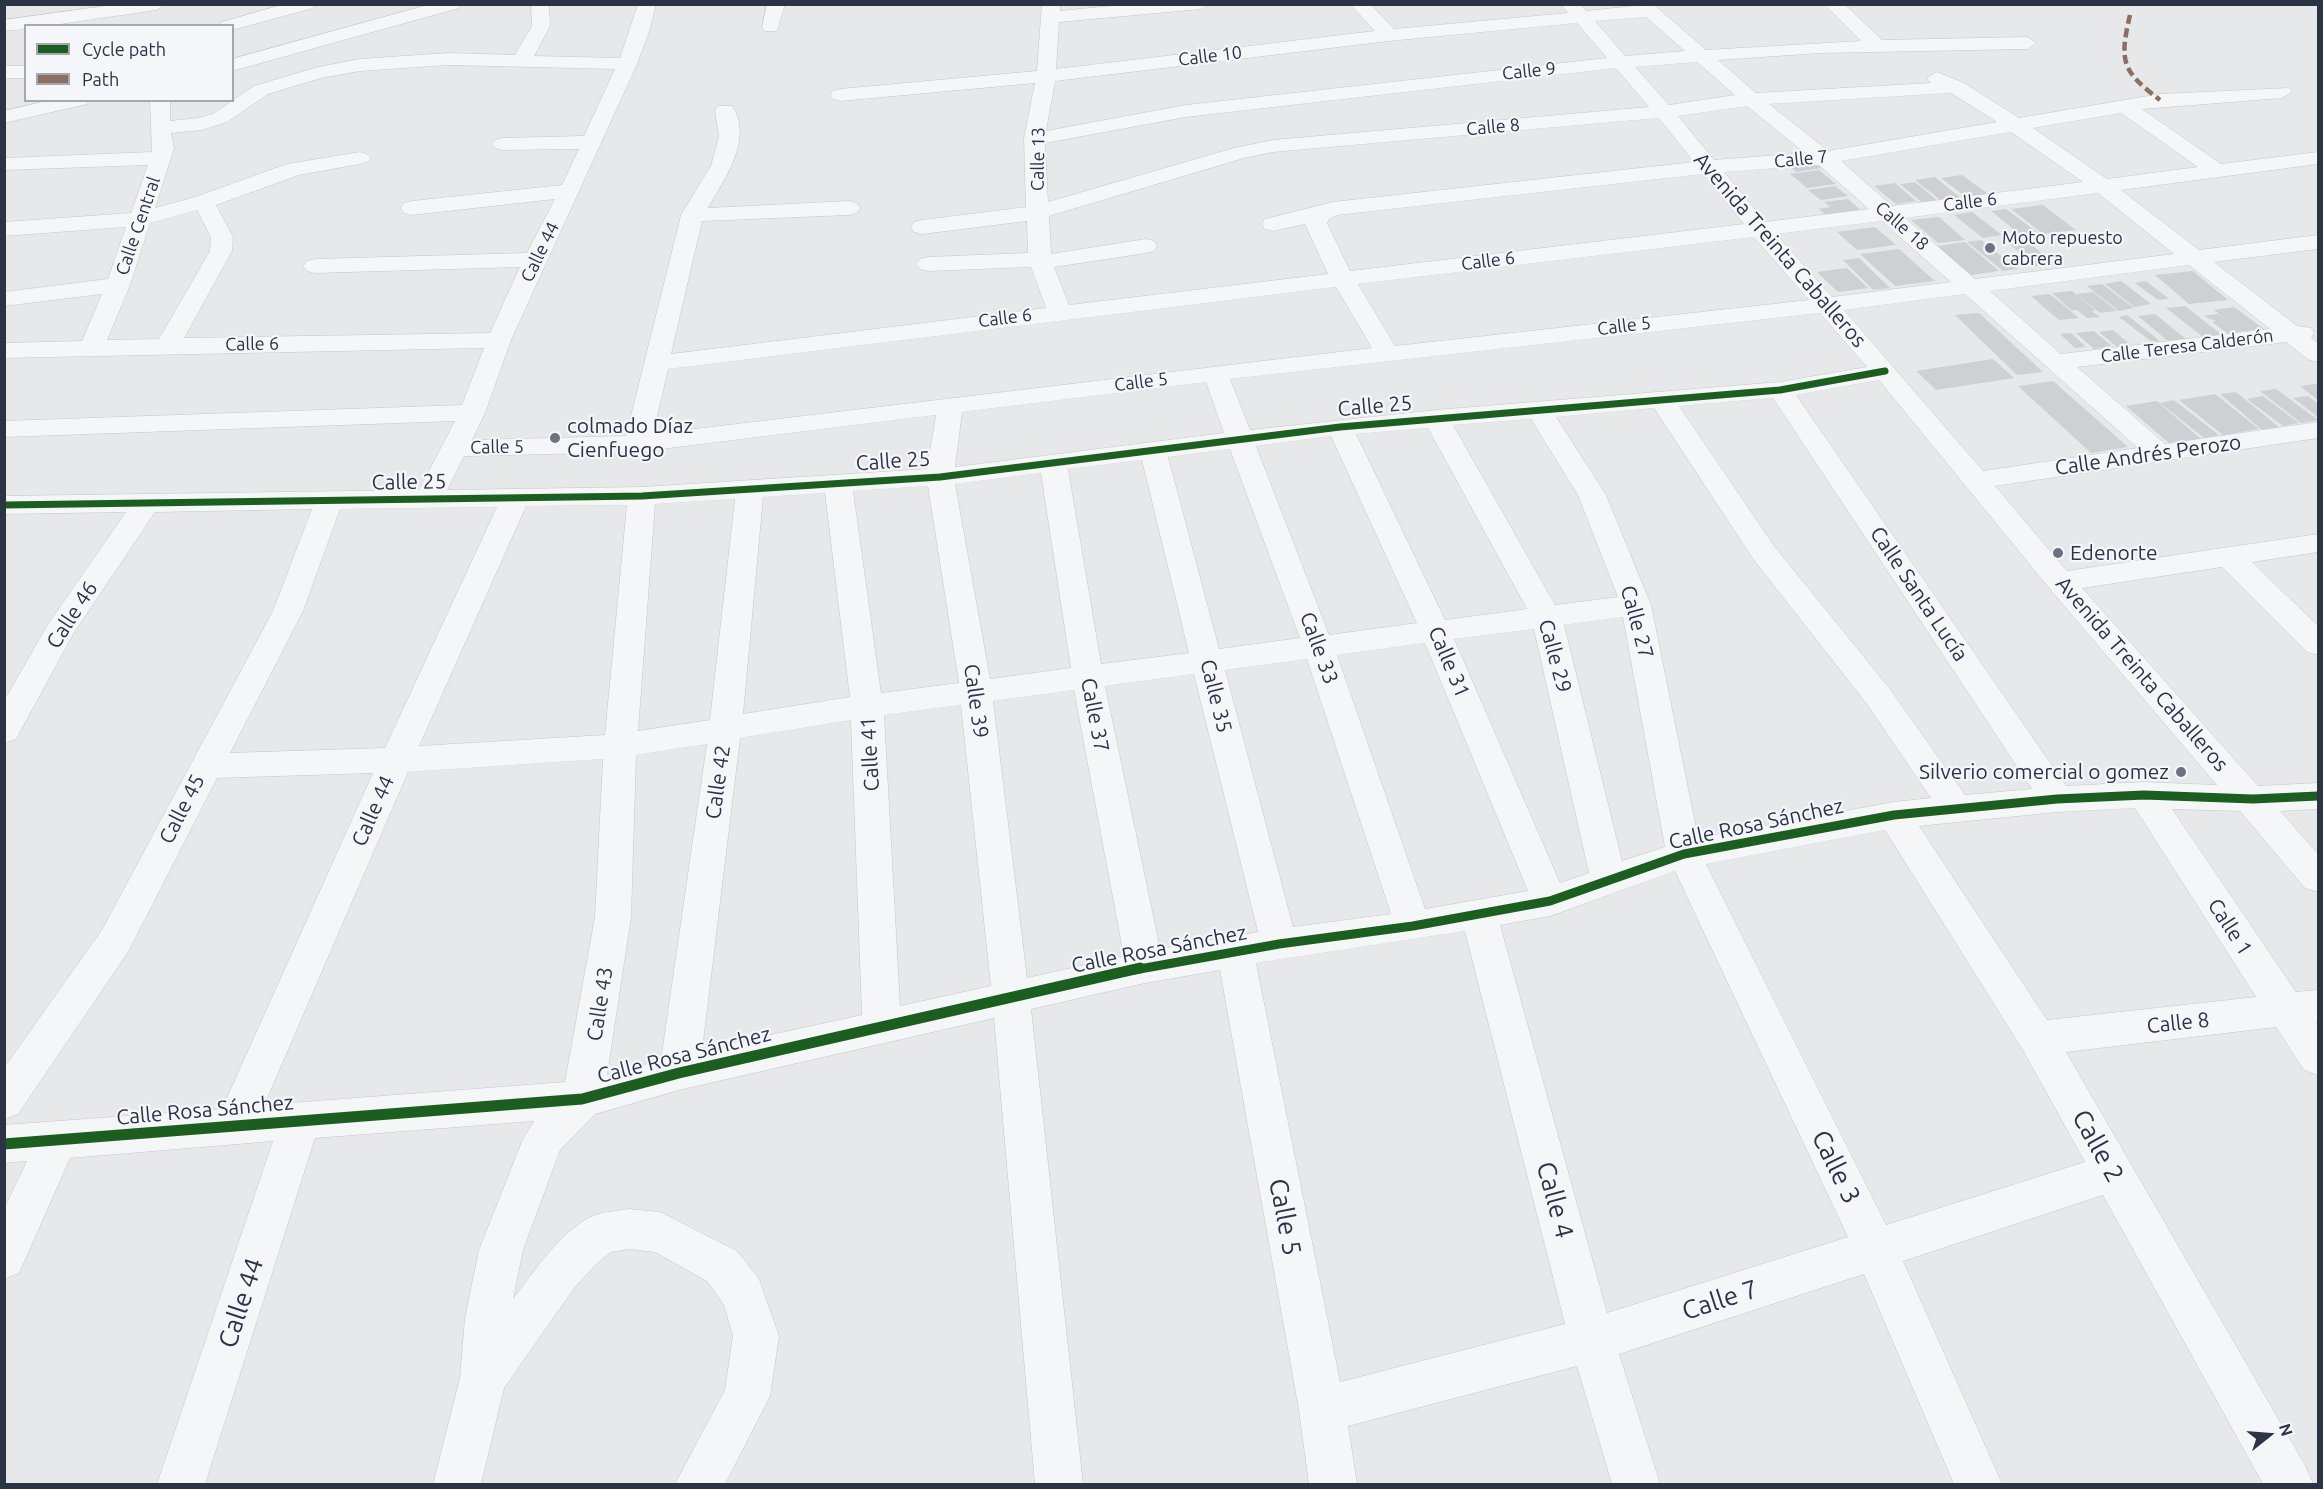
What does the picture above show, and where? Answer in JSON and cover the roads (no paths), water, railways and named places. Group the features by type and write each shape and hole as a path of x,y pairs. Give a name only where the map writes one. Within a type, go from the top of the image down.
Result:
{"street":[{"path":"10,22 156,4"},
{"path":"122,24 156,4"},
{"path":"234,24 307,4"},
{"path":"234,63 453,4"},
{"path":"521,62 541,26 540,4"},
{"name":"Calle 44","path":"429,499 472,413 499,340 534,260 570,191 627,64 641,29 647,4"},
{"path":"771,27 776,4"},
{"path":"1049,11 1201,4"},
{"path":"1359,4 1389,35"},
{"path":"1833,4 1875,45"},
{"name":"Calle 10","path":"840,95 1046,76 1575,11 1645,8"},
{"name":"Calle 18","path":"1645,8 1824,158 2158,452"},
{"name":"Calle 13","path":"1049,11 1046,76 1034,139 1041,261 1059,311"},
{"name":"Avenida Treinta Caballeros","path":"1575,11 1664,112 1760,230 1885,371 2060,582 2253,799 2319,878"},
{"name":"Calle 9","path":"1034,139 1186,111 1701,54 1875,45 1905,47 2027,43"},
{"path":"1905,47 1932,75 1957,87 2102,186 2289,334 2319,355"},
{"path":"160,128 202,124 220,118 261,90 318,73 404,61 448,59 627,64"},
{"path":"4,72 24,72"},
{"name":"Calle 8","path":"922,227 1038,212 1257,148 1664,112 1751,99 1957,87"},
{"name":"Calle 7","path":"1273,224 1319,215 1333,209 1709,167 1824,158 2160,100 2282,92"},
{"path":"4,115 24,99"},
{"path":"4,115 70,102"},
{"name":"Calle Central","path":"92,348 117,285 164,148 160,128 160,102"},
{"path":"2125,106 2218,172"},
{"path":"637,444 692,215 722,166 729,136 725,110"},
{"path":"502,144 592,142"},
{"path":"4,164 161,158"},
{"path":"4,229 139,219 204,202 295,169 360,158"},
{"name":"Calle 6","path":"657,363 1059,311 1760,230 2319,158"},
{"path":"412,208 570,191"},
{"path":"167,346 221,252 222,237 204,202"},
{"path":"692,215 849,208"},
{"path":"1319,215 1316,223 1342,278 1387,353"},
{"name":"Calle 5","path":"454,448 637,444 1215,373 1827,305 2319,242"},
{"path":"928,264 1041,261 1146,246"},
{"path":"315,266 534,260"},
{"path":"4,299 117,285"},
{"name":"Calle Teresa Calderón","path":"2056,362 2319,331"},
{"name":"Calle 6","path":"4,351 499,340"},
{"name":"Calle 25","path":"4,505 642,496 940,477 1340,427 1780,390 1885,371"},
{"name":"Calle 33","path":"1215,373 1319,648 1413,926"},
{"name":"Calle Santa Lucía","path":"1780,390 2057,799"},
{"path":"1662,400 1764,553 1878,696 1956,808"},
{"name":"Calle 39","path":"950,406 940,477 976,692 1011,999 1059,1466 1059,1485"},
{"name":"Calle 27","path":"1538,410 1592,495 1636,605 1684,854"},
{"name":"Calle 5","path":"4,429 472,413"},
{"name":"Calle 29","path":"1436,418 1547,618 1609,881"},
{"name":"Calle 31","path":"1340,427 1436,632 1550,901"},
{"name":"Calle Andrés Perozo","path":"1977,480 2158,452 2315,434"},
{"name":"Calle 35","path":"1153,449 1279,944"},
{"name":"Calle 37","path":"1053,463 1088,678 1145,967"},
{"name":"Calle 41","path":"838,483 867,706 882,1026"},
{"name":"Calle 42","path":"679,1073 725,730 750,490"},
{"name":"Calle 43","path":"582,1099 598,1019 614,917 620,747 642,496"},
{"name":"Calle 44","path":"235,1126 514,499"},
{"name":"Calle 45","path":"4,1101 115,941 288,611 329,501"},
{"name":"Calle 46","path":"4,730 60,630 147,503"},
{"path":"2060,582 2319,543"},
{"path":"2228,556 2319,644"},
{"path":"205,766 396,760 620,747 867,706 1636,605"},
{"name":"Calle Rosa Sánchez","path":"4,1144 582,1099 679,1073 1145,967 1279,944 1413,926 1550,901 1684,854 1894,815 2057,799 2144,795 2253,799 2319,796"},
{"name":"Calle 1","path":"2144,795 2302,1009 2319,1058"},
{"name":"Calle 2","path":"1894,815 2037,1038 2289,1485"},
{"name":"Calle 3","path":"1684,854 1876,1250 1978,1485"},
{"name":"Calle 4","path":"1479,915 1592,1340 1636,1485"},
{"name":"Calle 5","path":"1235,951 1322,1410 1333,1485"},
{"name":"Calle 8","path":"2037,1038 2302,1009"},
{"path":"457,1485 483,1378 488,1318 501,1250 544,1139 582,1099"},
{"name":"Calle 44","path":"181,1485 300,1121"},
{"path":"4,1258 57,1140"},
{"name":"Calle 7","path":"1322,1410 1592,1340 2113,1173"},
{"path":"483,1378 559,1273 581,1249 601,1233 629,1229 660,1232 722,1266 743,1294 756,1336 747,1396 699,1485"}],"place":[{"name":"Moto repuesto cabrera","path":"1990,248"},
{"name":"colmado Díaz Cienfuego","path":"555,438"},
{"name":"Edenorte","path":"2058,553"},
{"name":"Silverio comercial o gomez","path":"2181,772"}]}
